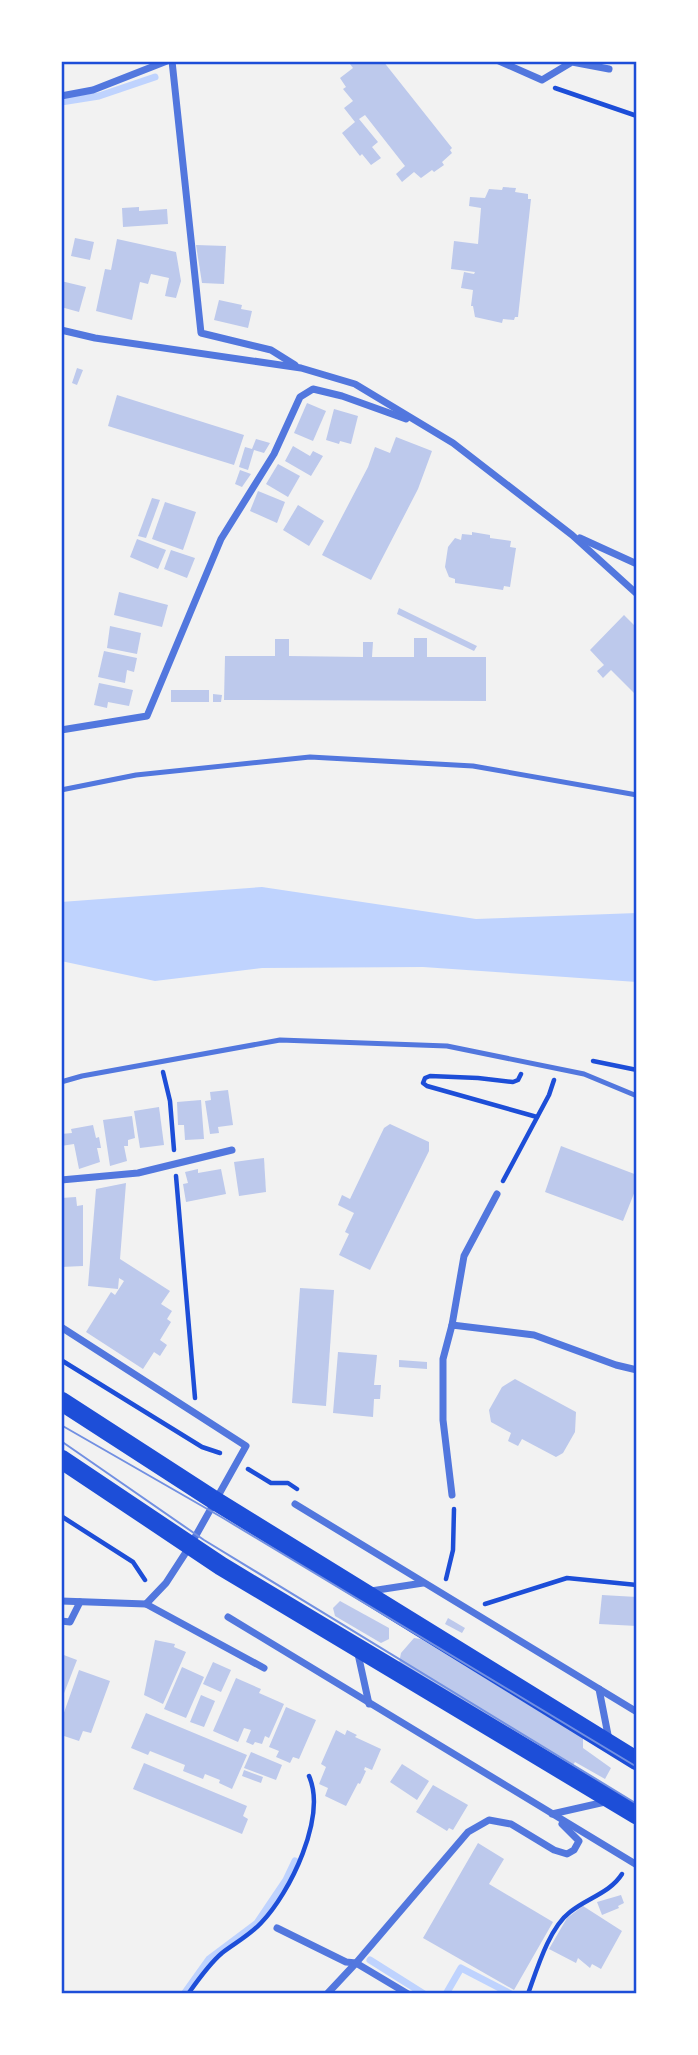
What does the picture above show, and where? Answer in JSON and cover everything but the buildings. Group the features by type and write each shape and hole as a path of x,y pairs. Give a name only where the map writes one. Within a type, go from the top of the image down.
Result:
{"highway":[{"path":"61,1401 214,1500 637,1761"},
{"path":"61,1459 190,1546 357,1650 637,1815"}],"street":[{"path":"61,96 93,90 170,61 201,333 271,350 302,368"},
{"path":"499,61 542,80 572,62 609,69"},
{"path":"61,330 95,338 302,368 355,384 453,443 572,535 637,594"},
{"path":"61,730 147,716 221,539 274,454 300,397 313,389 342,396 417,423"},
{"path":"572,535 637,564"},
{"path":"61,1180 138,1173 232,1150"},
{"path":"452,1495 443,1420 443,1359 464,1256 496,1194"},
{"path":"452,1325 534,1335 637,1370"},
{"path":"61,1327 246,1446 190,1546 166,1583 146,1604"},
{"path":"295,1504 637,1712"},
{"path":"363,1592 423,1583"},
{"path":"61,1601 146,1604 264,1668"},
{"path":"61,1621 70,1622 80,1602"},
{"path":"228,1617 637,1865"},
{"path":"357,1650 369,1704"},
{"path":"599,1689 610,1745"},
{"path":"551,1814 612,1800"},
{"path":"327,1994 468,1832 489,1820 511,1824 554,1850 567,1854 574,1850 579,1841 551,1814"},
{"path":"278,1928 346,1962 356,1963 408,1994"}],"lane":[{"path":"61,790 136,775 310,757 473,766 637,795"},
{"path":"61,1082 280,1040 447,1046 584,1074 637,1096"}],"path":[{"path":"542,80 548,86 637,116"},
{"path":"527,1062 518,1080 513,1082 430,1076 425,1078 424,1083 537,1117"},
{"path":"164,1077 170,1101 195,1412"},
{"path":"496,1194 549,1095"},
{"path":"61,1360 202,1447 220,1453"},
{"path":"446,1580 453,1550 455,1520 452,1495"},
{"path":"61,1517 133,1562 145,1580"},
{"path":"485,1604 567,1578 637,1585"},
{"path":"188,1994 220,1954 259,1926 289,1883 306,1842 313,1812 314,1786 309,1776"},
{"path":"528,1994 551,1937 567,1914 615,1885 622,1874"}],"water":[{"path":"262,887 476,919 637,913 637,982 423,967 262,968 155,981 61,961 61,902"}],"waterway":[{"path":"61,102 99,96 155,77"},
{"path":"184,1994 209,1959 257,1923 286,1880 295,1861"},
{"path":"370,1960 424,1994"},
{"path":"446,1994 461,1968 511,1994"}],"tram line":[{"path":"61,1425 223,1518 637,1767"},
{"path":"61,1441 204,1540 637,1804"}]}
